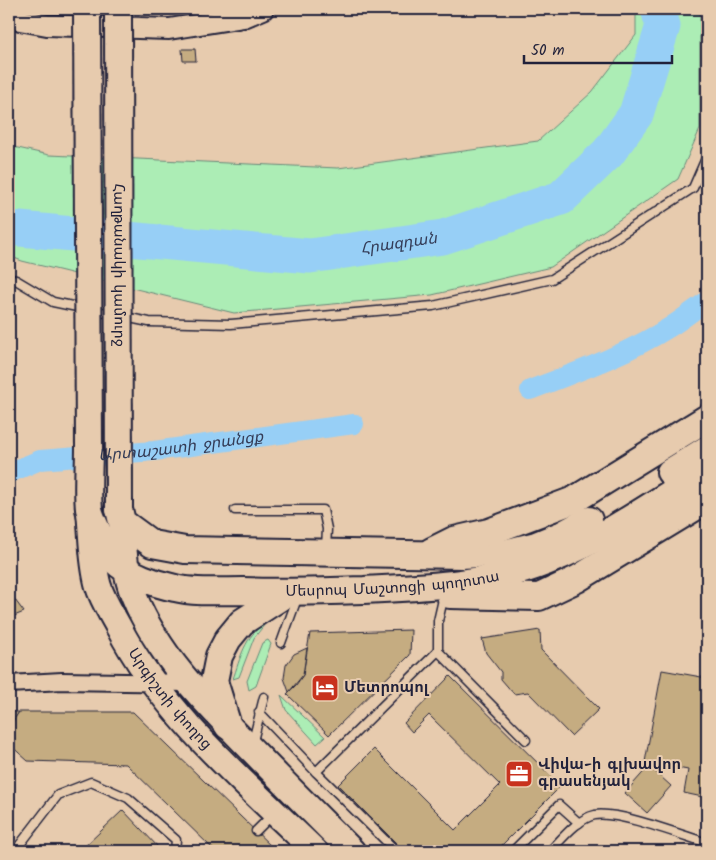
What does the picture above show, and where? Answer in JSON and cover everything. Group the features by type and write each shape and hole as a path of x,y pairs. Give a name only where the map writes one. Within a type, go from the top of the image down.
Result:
{"highway":[{"name":"Հաղթանակի կամուրջ","path":"87,9 90,510"},
{"name":"Հաղթանակի կամուրջ","path":"118,9 121,516"},
{"path":"425,554 454,540 489,532 574,500 707,418"},
{"name":"Մեսրոպ Մաշտոցի պողոտա","path":"121,516 152,544 185,550 462,556 508,552 536,545 611,509 707,449"},
{"name":"Մեսրոպ Մաշտոցի պողոտա","path":"90,510 105,546 114,559 125,568 151,582 177,589 294,592 432,591 514,572 546,562 621,524 707,470"},
{"path":"432,591 539,597 577,578 707,500"},
{"path":"203,550 195,558 194,569 197,580 208,590"},
{"path":"228,726 214,681 219,656 228,639 242,622 294,592"}],"main road":[{"name":"Արգիշտի փողոց","path":"90,510 93,555 98,586 124,638 153,683 174,710 315,851"},
{"name":"Արգիշտի փողոց","path":"121,516 125,568 134,596 145,620 172,664 228,726 352,851"}],"street":[{"path":"9,18 47,25 169,29 244,17 263,9"},
{"path":"9,684 62,680 188,683"}],"lane":[{"path":"9,278 16,280 53,302 149,322 231,324 433,306 552,279 692,188 707,156"},
{"path":"235,510 323,510 327,529 326,552"},
{"path":"432,591 438,621 438,651 526,740"},
{"path":"280,643 294,592"},
{"path":"316,772 438,651"},
{"path":"251,749 264,697"},
{"path":"259,712 316,772 396,851"},
{"path":"15,851 58,795 91,782 128,798 176,840 175,851"},
{"path":"513,851 559,805 579,823"},
{"path":"256,831 275,812"},
{"path":"550,851 579,823 594,816 612,816 631,820 707,843 705,851"}],"green space":[{"path":"636,9 700,9 700,129 678,179 551,267 432,295 234,313 22,261 9,256 9,146 49,155 338,168 538,141 592,92 636,35"},
{"path":"265,624 254,638 239,677 233,679 248,641"},
{"path":"268,640 271,644 256,686 249,690 247,681 262,643"},
{"path":"281,695 325,737 317,744 286,710"}],"building":[{"path":"182,49 195,49 196,61 183,61"},
{"path":"707,569 707,582 702,572"},
{"path":"9,592 24,612 9,618"},
{"path":"411,630 410,655 329,735 287,694 303,675 310,633"},
{"path":"540,630 541,650 599,709 571,736 528,692 514,694 501,679 501,672 486,653 482,639"},
{"path":"307,648 303,675 289,692 284,678 286,665 294,654"},
{"path":"662,670 707,678 707,798 684,793 688,770 645,762"},
{"name":"Վիվա-ի գլխավոր գրասենյակ","path":"450,676 561,786 496,851 404,851 338,785 374,749 455,830 500,785 429,715 412,732 404,723"},
{"path":"9,712 19,712 9,727"},
{"path":"19,712 133,712 276,851 215,851 126,764 28,761 9,744 9,727"},
{"path":"649,766 671,786 647,813 625,793"},
{"path":"123,810 159,848 155,851 80,851"}],"waterway":[{"name":"Հրազդան","path":"9,228 310,256 443,237 561,198 608,153 636,114 663,26 658,9"},
{"name":"Արտաշատի ջրանցք","path":"530,390 637,346 670,327 707,301"},
{"name":"Արտաշատի ջրանցք","path":"9,473 40,460 154,451 354,424"}],"place":[{"name":"Մետրոպոլ","path":"325,688"},
{"name":"Վիվա-ի գլխավոր գրասենյակ","path":"519,774"}]}
